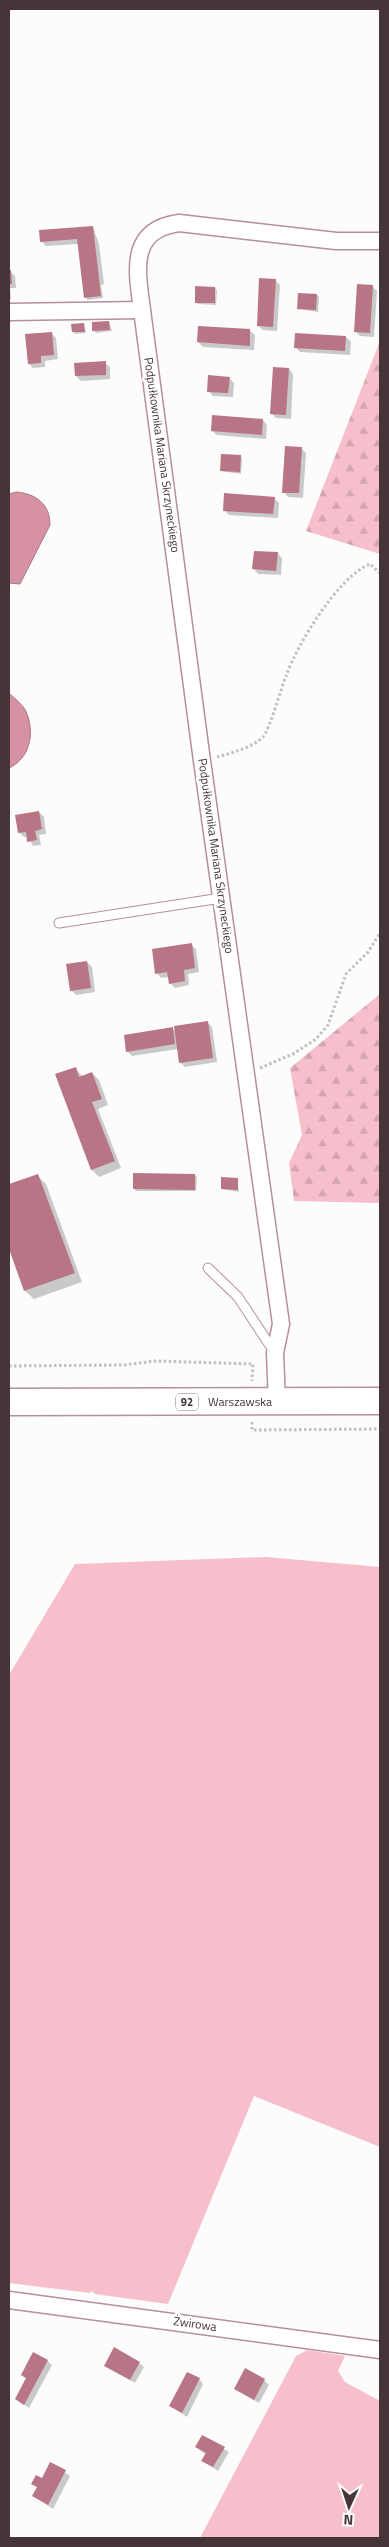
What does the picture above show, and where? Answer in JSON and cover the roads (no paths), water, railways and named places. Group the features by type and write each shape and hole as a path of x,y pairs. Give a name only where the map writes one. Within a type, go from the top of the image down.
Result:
{"main road":[{"name":"Warszawska","path":"9,1402 380,1401"}],"street":[{"name":"Podpułkownika Mariana Skrzyneckiego","path":"277,1402 275,1352 281,1324 202,761 138,271 141,247 147,236 168,224 213,225 336,241 380,241"},
{"path":"9,312 142,310"},
{"name":"Żwirowa","path":"9,2300 380,2350"}],"lane":[{"path":"59,923 222,898"},
{"path":"208,1268 238,1297 275,1352"}]}
